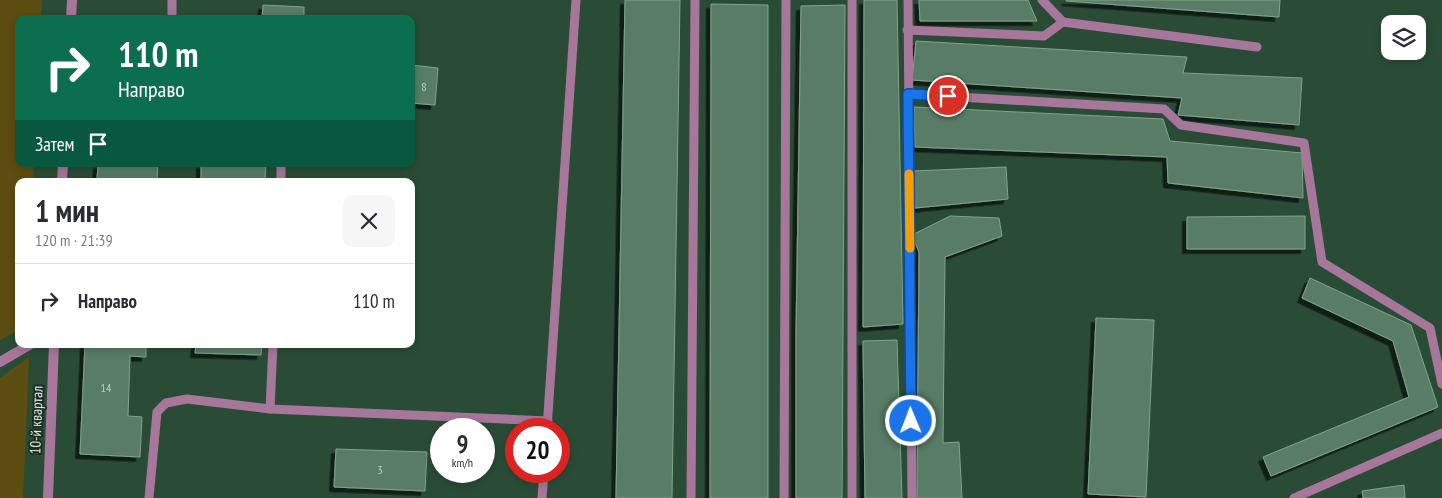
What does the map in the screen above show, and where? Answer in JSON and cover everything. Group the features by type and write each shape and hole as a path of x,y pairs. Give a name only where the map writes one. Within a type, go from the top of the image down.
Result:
{"street":[{"path":"70,15 72,0"},
{"path":"0,362 24,348"},
{"name":"10-й квартал","path":"48,498 54,348"}],"lane":[{"path":"172,0 172,15"},
{"path":"547,418 576,0"},
{"path":"691,498 695,0"},
{"path":"784,498 786,0"},
{"path":"852,0 852,498"},
{"path":"908,0 912,498"},
{"path":"1042,0 1063,22 1256,47"},
{"path":"908,30 1044,36 1063,22"},
{"path":"908,94 1164,109 1180,125 1304,143 1322,262 1430,328 1442,384"},
{"path":"270,409 273,348"},
{"path":"149,498 154,424 157,412 166,403 187,399 270,409 505,423"},
{"path":"1294,498 1442,434"},
{"path":"542,498 543,483"}],"shaded area":[{"path":"0,0 42,0 41,15 15,15 15,167 34,167 33,178 15,178 15,332 0,340"},
{"path":"29,357 23,498 0,498 0,378"}],"building":[{"path":"625,0 680,0 672,498 616,498"},
{"path":"864,0 897,0 903,324 863,327"},
{"path":"919,0 1028,0 1037,21 920,21"},
{"path":"1066,0 1280,0 1279,17"},
{"path":"711,4 768,5 768,498 710,498"},
{"path":"263,5 304,7 304,15 262,15"},
{"path":"845,5 842,498 796,498 796,333 801,6"},
{"path":"916,41 1187,57 1183,73 1302,78 1299,125 1178,115 1182,98 912,80"},
{"path":"415,65 438,68 435,105 415,103"},
{"path":"914,107 1163,119 1170,141 1302,153 1303,198 1168,183 1167,157 915,147"},
{"path":"98,167 158,167 157,178 97,178"},
{"path":"201,167 266,167 265,178 201,178"},
{"path":"1006,167 1008,199 915,208 913,171"},
{"path":"950,216 999,218 1002,236 945,257 943,443 959,442 962,498 917,498 919,252 912,235"},
{"path":"1305,216 1305,249 1187,249 1187,217"},
{"path":"1310,278 1411,325 1438,407 1271,476 1263,457 1409,397 1393,341 1302,298"},
{"path":"1096,318 1154,320 1146,497 1088,494"},
{"path":"897,340 902,498 865,498 863,341"},
{"path":"85,348 146,348 146,357 130,356 128,416 142,417 140,457 80,454"},
{"path":"196,348 262,348 261,355 195,353"},
{"path":"336,449 427,452 425,491 334,487"},
{"path":"1404,485 1405,498 1363,498 1362,491"}],"slow traffic":[{"path":"909,174 910,248"}],"route":[{"path":"911,421 908,94 948,96"}]}
